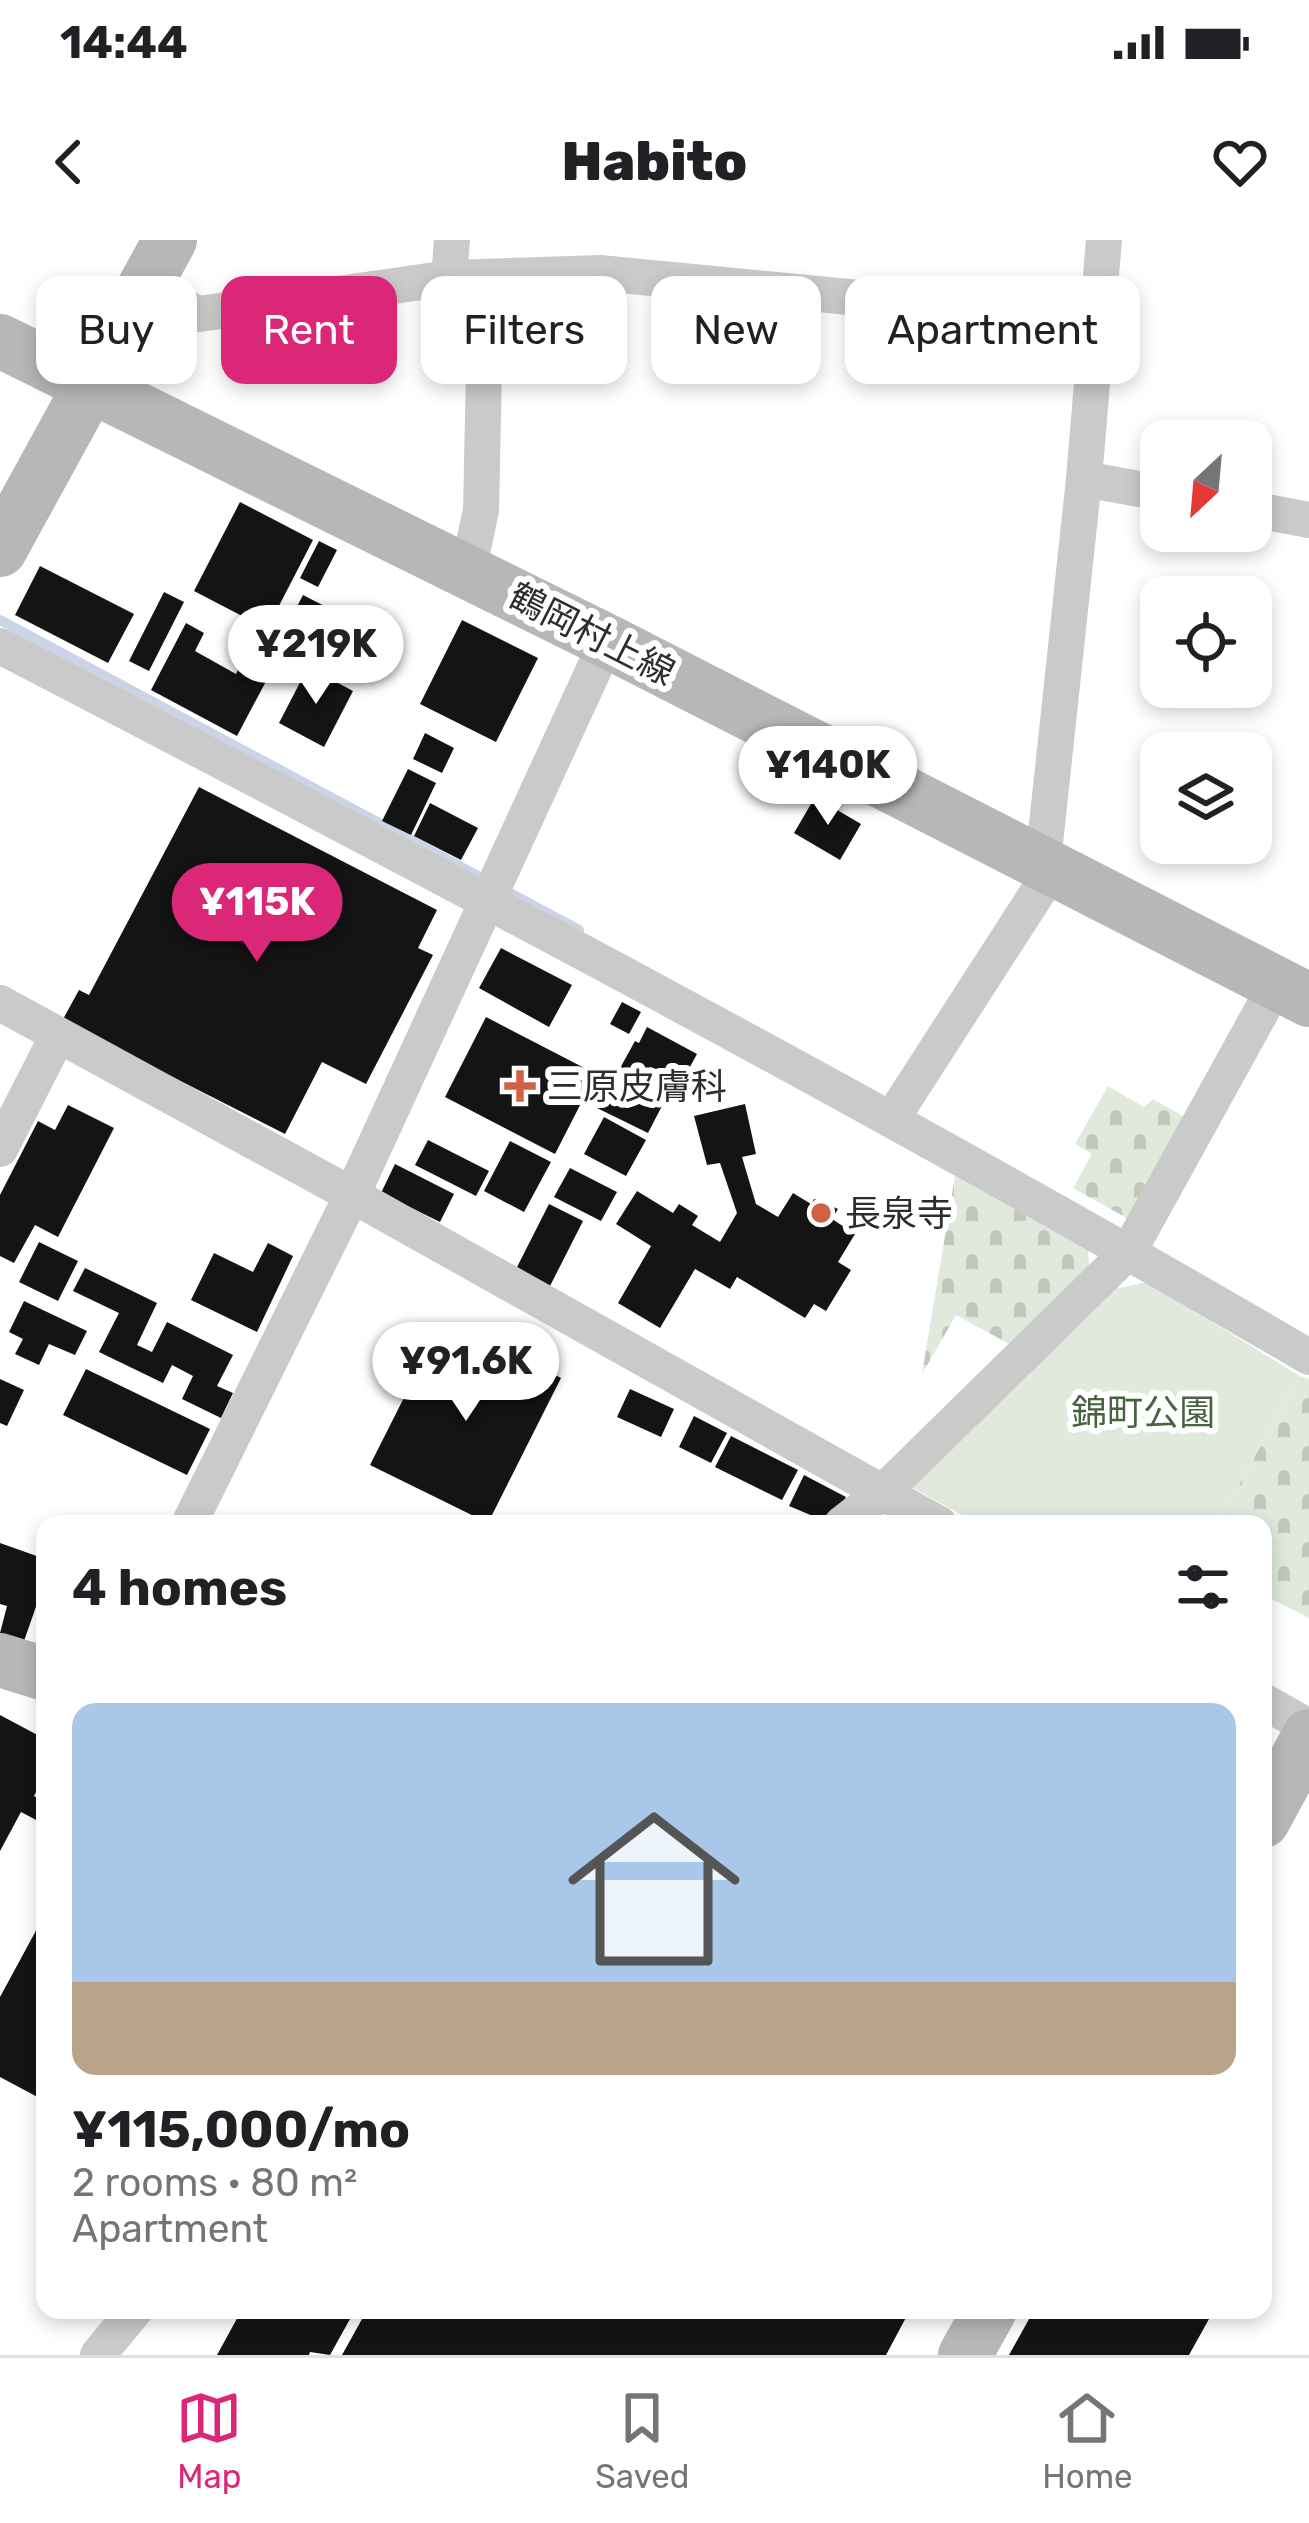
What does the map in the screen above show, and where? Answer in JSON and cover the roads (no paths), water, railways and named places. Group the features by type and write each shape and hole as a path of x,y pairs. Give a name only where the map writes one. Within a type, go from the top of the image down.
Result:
{"main road":[{"path":"150,276 170,240"},
{"name":"鶴岡村上線","path":"0,341 36,358"},
{"path":"0,550 89,384"},
{"name":"鶴岡村上線","path":"89,384 1049,864 1293,992"},
{"path":"0,1660 36,1671"},
{"path":"1272,1803 1309,1731"},
{"path":"1272,1822 1309,1824"},
{"path":"965,2355 985,2319"}],"street":[{"path":"449,276 452,240"},
{"path":"1100,276 1104,240"},
{"path":"514,276 600,273 845,297"},
{"path":"197,313 421,282"},
{"path":"468,572 481,510 484,384"},
{"path":"891,1120 1049,864 1091,384"},
{"path":"1084,479 1140,489"},
{"path":"1272,513 1309,520"},
{"path":"193,1515 352,1195 607,641"},
{"path":"0,646 491,901 1129,1251 1309,1357"},
{"path":"854,1515 882,1493 1129,1251 1293,992"},
{"path":"0,1004 922,1515"},
{"path":"0,1149 58,1035"},
{"path":"1272,1707 1309,1731"},
{"path":"98,2355 128,2319"}],"waterway":[{"path":"0,620 579,930"}],"place":[{"name":"三原皮膚科","path":"520,1086"},
{"name":"長泉寺","path":"821,1213"}],"park label":[{"name":"錦町公園","path":"1143,1412"}]}
